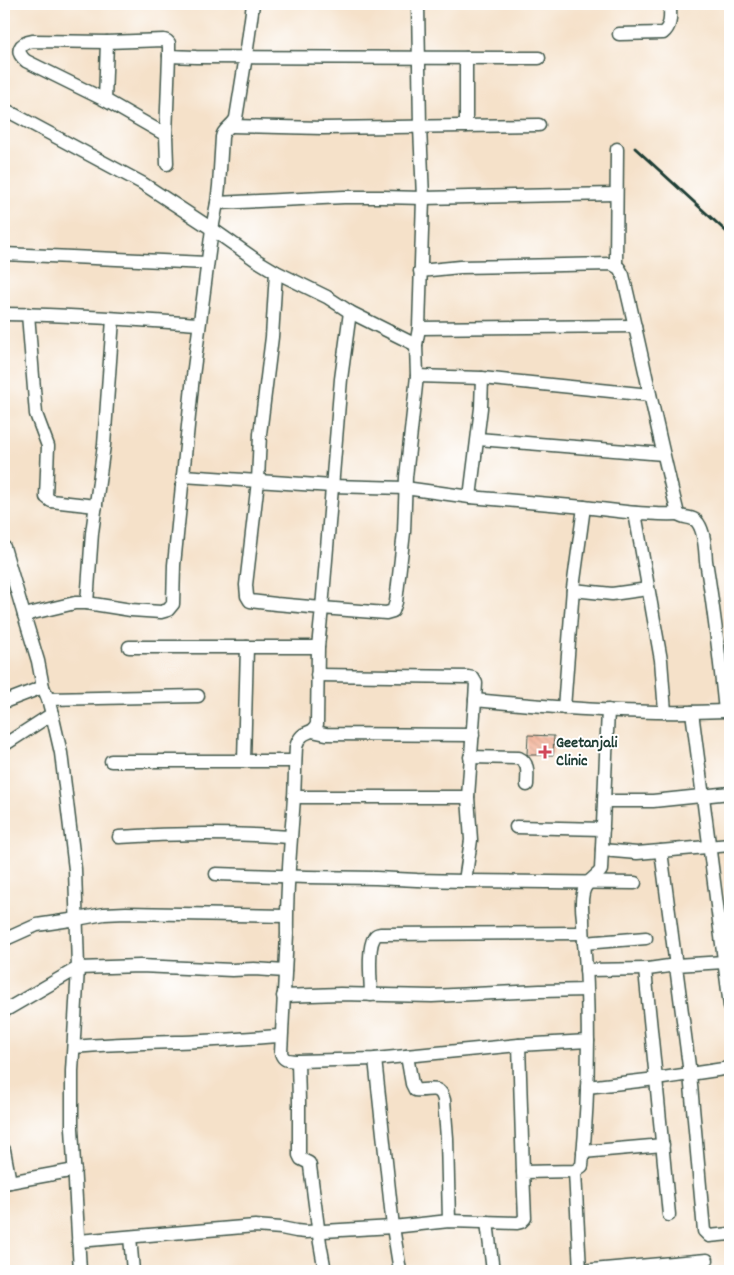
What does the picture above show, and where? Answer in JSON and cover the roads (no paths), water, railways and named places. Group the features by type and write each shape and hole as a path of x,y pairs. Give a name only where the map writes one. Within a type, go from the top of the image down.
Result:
{"street":[{"path":"24,615 75,603 161,612 168,610 173,604 174,565 183,476 199,324 217,204 222,134 232,126 236,118 253,4"},
{"path":"276,272 273,328 260,434 258,481 246,596 250,601 257,602 386,614 393,611 396,602 404,532 405,488 417,376 416,345 419,328 423,198 418,4"},
{"path":"619,34 663,33 670,22 670,4"},
{"path":"166,135 105,100 26,61 20,54 22,45 25,42 33,41 167,41 169,43 167,164"},
{"path":"105,100 107,42"},
{"path":"169,56 539,58"},
{"path":"466,58 466,126"},
{"path":"4,109 142,183 276,272 416,345"},
{"path":"232,126 323,128 539,125"},
{"path":"616,149 616,265 623,275 678,514"},
{"path":"217,204 344,197 423,198 616,194"},
{"path":"4,254 208,263"},
{"path":"420,270 460,267 616,265"},
{"path":"312,732 316,729 317,724 318,647 341,379 350,312"},
{"path":"4,314 113,318 199,324"},
{"path":"28,314 36,414 48,446 46,497 49,501 96,506"},
{"path":"87,603 92,533 104,445 113,318"},
{"path":"419,328 635,326"},
{"path":"417,376 482,378 650,394"},
{"path":"470,497 478,439 482,378"},
{"path":"478,439 663,454"},
{"path":"183,476 332,486 405,488 470,497 635,513 678,514 697,521 702,533 709,576 727,711 665,712 608,710 475,700"},
{"path":"564,708 573,590 584,507"},
{"path":"635,513 661,660 665,712"},
{"path":"4,547 52,714 60,753 75,868 78,968 72,1071 72,1118 80,1271"},
{"path":"573,590 612,594 648,589"},
{"path":"129,647 318,647"},
{"path":"244,761 247,647"},
{"path":"317,675 473,678 476,683 468,797 471,840 465,881"},
{"path":"4,702 46,693 198,696"},
{"path":"523,1172 575,1171 582,1166 588,1041 582,893 587,883 601,870 608,710"},
{"path":"692,712 730,1006"},
{"path":"4,745 52,714"},
{"path":"473,735 326,734 312,732 304,733 297,741 290,837 281,1053 283,1058 298,1061 375,1058 519,1045 588,1041"},
{"path":"470,757 519,758 523,760 528,770 527,785"},
{"path":"111,761 295,761"},
{"path":"604,802 653,801 730,793"},
{"path":"294,797 468,797"},
{"path":"516,827 603,829"},
{"path":"119,837 199,833 290,837"},
{"path":"602,850 637,853 730,845"},
{"path":"661,851 690,1074 704,1230 709,1236 730,1234"},
{"path":"216,874 416,880 635,883"},
{"path":"4,938 37,925 126,912 286,916"},
{"path":"371,995 370,958 373,939 376,935 380,934 646,938"},
{"path":"586,970 648,969 724,962"},
{"path":"4,1011 78,968 149,967 285,971"},
{"path":"648,969 644,972 669,1214"},
{"path":"283,996 340,994 432,996 587,990"},
{"path":"74,1047 281,1036"},
{"path":"78,1241 255,1226 301,1232 392,1227 449,1221 517,1223 523,1221 525,1218 519,1045"},
{"path":"407,1056 412,1084 415,1090 437,1090 443,1094 447,1138 449,1221"},
{"path":"375,1058 392,1227 400,1271"},
{"path":"298,1061 300,1102 299,1155 310,1166 325,1271"},
{"path":"587,1088 730,1068"},
{"path":"583,1152 663,1145"},
{"path":"4,1150 7,1183 75,1170"},
{"path":"575,1171 580,1271 665,1268 707,1260"},
{"path":"487,1222 493,1271"},
{"path":"130,1237 133,1271"}],"railway":[{"path":"635,148 730,235"}],"place":[{"name":"Geetanjali Clinic","path":"545,752"}]}
